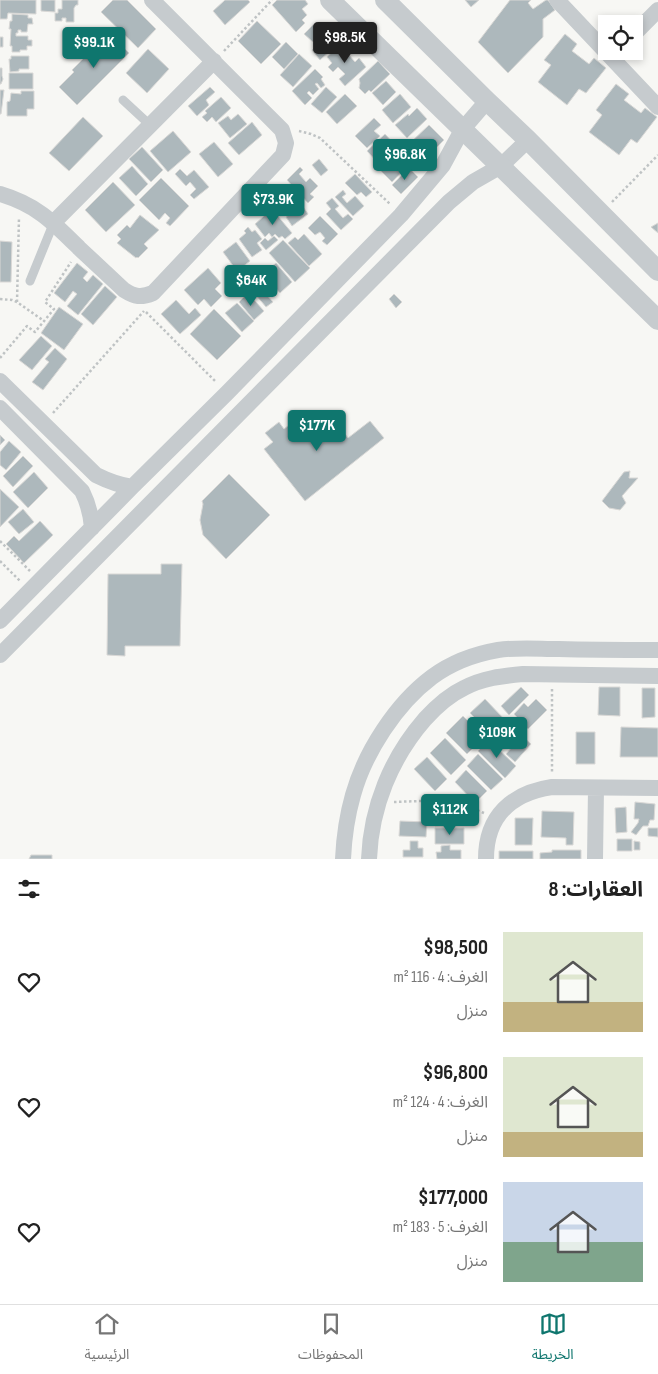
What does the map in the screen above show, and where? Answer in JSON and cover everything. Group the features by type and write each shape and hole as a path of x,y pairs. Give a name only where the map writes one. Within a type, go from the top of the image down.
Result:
{"street":[{"path":"0,194 20,201 54,222 124,290 144,304 283,155 286,143 282,130 152,0"},
{"path":"330,0 658,320"},
{"path":"385,0 658,271"},
{"path":"557,0 598,39"},
{"path":"643,25 658,10"},
{"path":"619,60 658,107"},
{"path":"54,222 214,61"},
{"path":"0,621 401,215 443,165 462,130 487,101"},
{"path":"0,656 450,202 474,182 501,166 528,140"},
{"path":"0,380 96,474 107,481 132,487"},
{"path":"0,408 82,491 88,502 92,528"},
{"path":"73,481 87,466"},
{"path":"343,859 347,816 353,794 372,750 398,711 432,677 453,664 499,650 658,650"},
{"path":"369,859 373,824 378,804 394,764 405,746 432,712 446,699 482,680 501,676 658,676"},
{"path":"486,859 488,837 496,819 511,802 524,794 552,787 658,788"},
{"path":"595,859 596,788"}],"lane":[{"path":"123,100 150,125"},
{"path":"30,281 54,222"}],"path":[{"path":"214,61 272,0"},
{"path":"282,130 302,131 320,138 401,215"},
{"path":"600,214 658,155"},
{"path":"16,302 20,201"},
{"path":"0,358 27,326 34,332 54,309 45,302 80,249"},
{"path":"0,299 16,302 44,321"},
{"path":"43,424 144,304 227,393"},
{"path":"0,541 35,586"},
{"path":"0,548 3,544"},
{"path":"0,561 35,586"},
{"path":"552,675 552,787"},
{"path":"378,804 446,800 461,803 496,819"}],"building":[{"path":"0,0 36,0 36,14 8,13 7,19 0,19"},
{"path":"41,0 55,0 55,12 41,11"},
{"path":"62,0 78,0 78,5 74,8 74,22 66,22 66,18 62,18 62,21 55,21 55,13 58,13 58,9 62,9"},
{"path":"113,0 127,0 156,29 138,48 101,12"},
{"path":"225,0 248,0 250,2 225,25 213,11"},
{"path":"277,0 305,0 308,4 302,9 307,15 302,20 305,23 296,32 272,5"},
{"path":"465,0 479,0 471,7"},
{"path":"510,0 531,0 528,3 533,9 548,0 555,10 543,19 543,37 508,73 478,42"},
{"path":"12,14 28,15 28,18 32,18 33,24 28,24 27,32 18,30 18,33 16,33 16,36 28,36 28,40 32,40 32,46 27,46 27,50 12,52 12,46 10,46 11,29 9,29"},
{"path":"257,21 281,44 261,64 238,41"},
{"path":"316,22 324,31 313,42 304,34"},
{"path":"328,31 336,39 330,44 333,48 320,60 312,50 316,47 314,43"},
{"path":"109,33 129,53 77,105 59,87 74,72 72,70"},
{"path":"565,34 577,44 572,51 589,64 594,58 606,68 586,93 579,89 567,105 538,82 551,65 544,60"},
{"path":"0,37 3,37 3,47 0,47"},
{"path":"286,42 298,54 284,69 272,57"},
{"path":"342,43 351,52 348,54 355,62 359,58 366,67 345,86 339,79 345,74 338,67 333,72 328,67 332,63 327,57"},
{"path":"148,49 169,69 147,93 126,73"},
{"path":"299,54 312,66 293,87 280,75"},
{"path":"11,56 29,56 29,69 19,69 19,71 10,72 9,59 11,59"},
{"path":"378,61 390,74 371,92 369,90 365,94 359,88 359,79"},
{"path":"0,68 2,68 3,79 1,84 0,84"},
{"path":"315,69 323,77 321,79 325,85 321,88 317,83 315,84 319,89 313,95 309,91 307,93 312,98 305,105 292,91"},
{"path":"9,73 33,73 33,89 9,89"},
{"path":"386,81 396,92 383,105 372,93"},
{"path":"616,84 629,94 624,100 641,113 645,108 657,117 637,143 631,139 619,155 589,132 602,115 596,110"},
{"path":"210,87 215,92 206,100 209,105 197,116 188,106"},
{"path":"326,87 337,97 322,113 311,104"},
{"path":"0,90 4,90 1,114 0,114"},
{"path":"21,91 34,91 34,109 27,109 27,116 7,116 7,102 10,101 11,93 21,94"},
{"path":"345,94 357,106 337,124 326,112"},
{"path":"400,94 411,107 393,123 382,110"},
{"path":"221,97 231,108 216,122 212,117 207,122 202,117 207,113 205,111"},
{"path":"417,108 427,119 407,138 395,125"},
{"path":"238,114 247,124 230,138 218,123 228,116 231,120"},
{"path":"83,117 103,136 69,171 49,153"},
{"path":"374,118 381,125 374,131 380,136 367,148 355,136"},
{"path":"252,122 262,135 239,155 228,143"},
{"path":"429,125 444,140 425,159 410,143"},
{"path":"173,131 191,152 168,172 150,151"},
{"path":"385,134 395,145 390,150 392,153 380,165 367,151"},
{"path":"214,142 233,164 218,177 199,154"},
{"path":"404,143 417,156 392,182 379,169"},
{"path":"142,147 163,170 151,182 129,159"},
{"path":"319,159 328,170 321,176 312,165"},
{"path":"132,166 148,184 136,196 119,178"},
{"path":"300,167 303,170 299,174 306,182 310,178 318,186 310,194 314,197 308,203 287,180"},
{"path":"409,168 418,177 401,194 392,185"},
{"path":"180,169 187,176 194,170 209,187 194,199 190,195 196,189 190,182 186,186 175,174"},
{"path":"355,174 372,192 366,197 361,192 357,195 345,183"},
{"path":"161,178 189,206 170,226 166,223 170,218 165,213 159,220 139,200"},
{"path":"113,182 135,205 106,232 85,210"},
{"path":"291,189 308,214 292,226 286,217 291,213 287,207 283,210 276,200"},
{"path":"343,190 346,194 342,197 347,203 355,196 364,206 353,216 335,197"},
{"path":"332,198 339,206 335,209 343,218 348,214 353,219 341,230 326,214 331,209 326,203"},
{"path":"272,209 292,233 285,239 282,236 279,238 275,234 272,237 269,233 265,237 255,224"},
{"path":"140,215 159,230 144,244 148,248 136,258 117,243 121,239 117,235 127,225 130,228"},
{"path":"320,216 338,234 327,245 322,241 325,238 320,232 315,235 308,228"},
{"path":"658,223 658,233 651,227"},
{"path":"248,227 252,232 255,230 262,239 257,243 262,250 252,257 239,239 246,233 244,231"},
{"path":"304,234 322,254 309,266 288,243 295,237 298,240"},
{"path":"274,236 278,240 266,250 260,243 265,238 268,241"},
{"path":"283,240 310,268 295,282 269,253"},
{"path":"0,241 12,242 11,282 0,282"},
{"path":"236,242 250,261 237,271 223,252"},
{"path":"77,263 88,272 83,278 87,282 93,275 103,284 78,315 67,306 77,294 73,291 65,302 54,293"},
{"path":"276,263 292,282 280,293 263,274"},
{"path":"208,268 221,283 215,289 222,296 211,307 204,299 198,305 184,290"},
{"path":"262,278 271,287 265,293 273,302 266,307 250,288"},
{"path":"105,286 117,297 93,325 81,314"},
{"path":"248,293 264,311 254,320 239,302"},
{"path":"394,294 402,302 396,308 389,299"},
{"path":"176,300 189,314 195,308 201,315 180,334 161,314"},
{"path":"237,303 254,321 242,332 225,313"},
{"path":"59,307 83,324 64,350 41,333"},
{"path":"214,309 241,336 217,360 190,334"},
{"path":"41,336 52,346 32,370 19,360"},
{"path":"55,348 67,359 43,390 32,382 49,362 45,359"},
{"path":"306,412 321,431 329,425 336,435 342,430 348,438 370,421 384,438 305,501 264,449 273,442 265,433 279,422 284,429"},
{"path":"0,435 5,440 0,445"},
{"path":"9,441 21,452 6,470 0,465 0,452"},
{"path":"23,456 33,466 13,487 3,476"},
{"path":"630,471 629,478 638,478 622,496 626,503 620,510 609,508 602,501 624,472"},
{"path":"34,472 48,488 28,508 13,492"},
{"path":"229,474 270,515 226,559 203,535 200,520 202,501"},
{"path":"0,489 19,507 0,527"},
{"path":"23,509 34,522 19,534 8,522"},
{"path":"40,521 53,535 24,563 6,544 14,536 19,541"},
{"path":"161,564 182,564 180,646 125,646 125,656 107,655 108,574 161,574"},
{"path":"521,687 529,695 509,715 501,706"},
{"path":"599,687 620,687 620,716 598,715"},
{"path":"642,688 655,688 655,717 642,718"},
{"path":"485,699 505,720 491,734 470,713"},
{"path":"536,699 547,710 528,729 514,714 524,703 528,707"},
{"path":"463,716 484,737 467,754 446,733"},
{"path":"510,725 531,744 515,762 506,754 512,747 500,736"},
{"path":"621,727 658,728 658,757 620,757"},
{"path":"576,732 595,732 595,764 576,764"},
{"path":"445,738 466,760 451,775 430,753"},
{"path":"489,740 516,766 505,778 478,751"},
{"path":"478,754 503,779 491,790 467,766"},
{"path":"427,757 447,779 435,791 414,769"},
{"path":"466,770 487,791 475,803 455,782"},
{"path":"635,802 655,804 654,820 650,820 648,826 643,826 636,835 631,832 639,819 634,819"},
{"path":"466,807 466,825 435,826 435,808"},
{"path":"626,807 627,832 616,833 615,808"},
{"path":"542,811 574,812 573,845 566,845 566,838 541,837"},
{"path":"515,818 533,818 532,845 515,845"},
{"path":"400,821 427,822 426,837 399,836"},
{"path":"435,828 464,828 464,844 435,844"},
{"path":"648,828 658,828 658,837 648,836"},
{"path":"617,839 632,839 632,851 617,851"},
{"path":"410,841 418,841 418,848 423,848 423,857 403,857 403,850 410,850"},
{"path":"634,841 640,842 640,850 634,850"},
{"path":"450,845 450,850 461,850 461,859 437,859 436,852 441,852 441,846"},
{"path":"552,850 581,850 581,859 540,859 540,853 552,852"},
{"path":"499,851 533,851 533,859 499,859"},
{"path":"31,855 52,855 52,859 29,859"}]}
